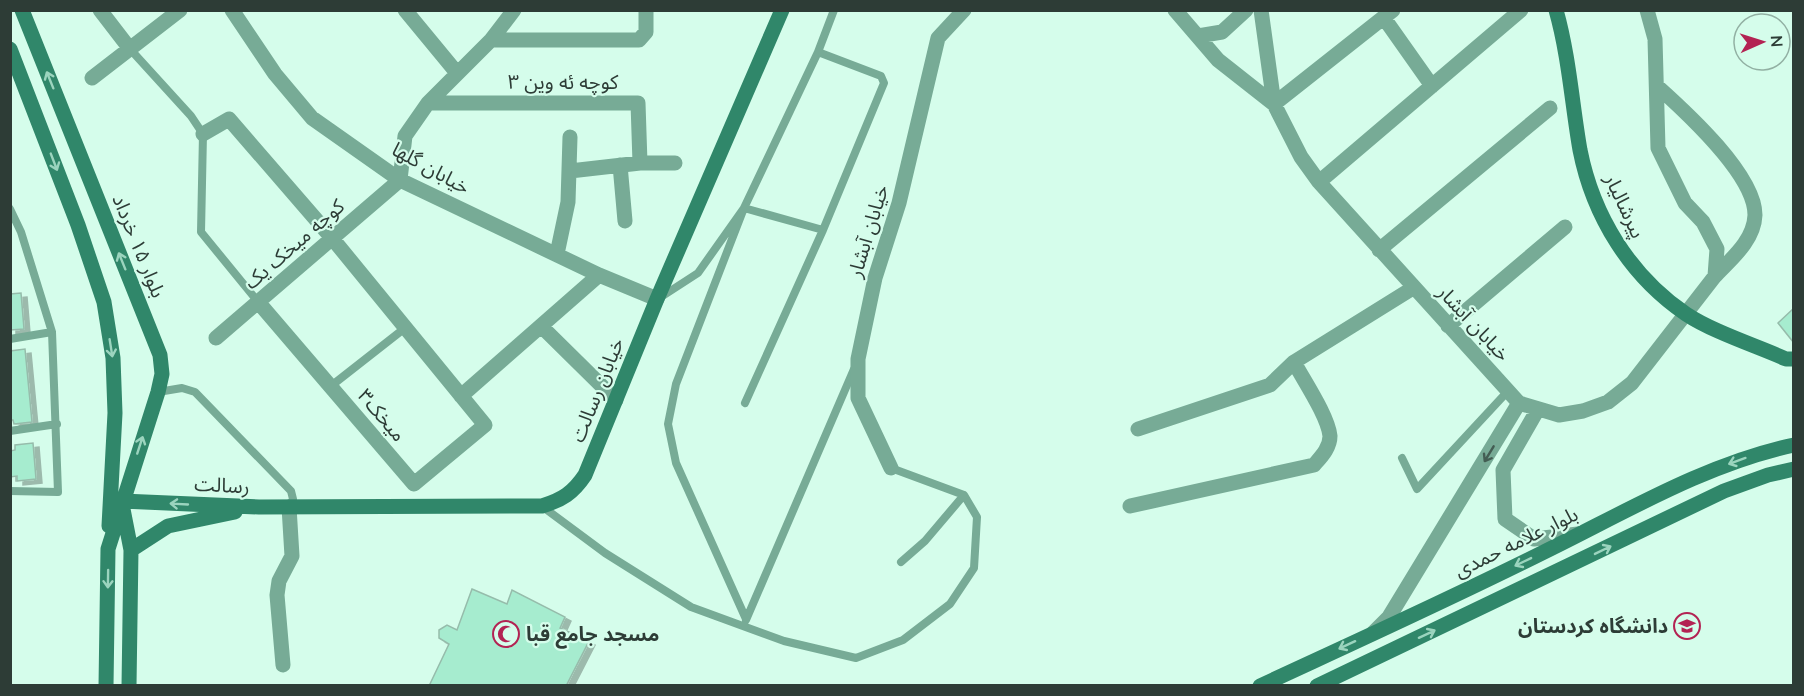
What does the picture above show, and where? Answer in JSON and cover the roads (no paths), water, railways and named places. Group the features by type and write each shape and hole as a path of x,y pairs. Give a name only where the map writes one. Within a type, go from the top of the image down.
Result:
{"street":[{"name":"بلوار ۱۵ خرداد","path":"22,10 160,355 162,374 158,392 122,501"},
{"path":"100,10 130,49"},
{"path":"92,78 180,10"},
{"name":"خیابان گلها","path":"232,10 275,74 312,118 400,180 599,275 657,299"},
{"path":"405,10 457,73"},
{"path":"400,180 405,136 428,103 491,40 514,10"},
{"path":"491,40 639,40 646,32 646,10"},
{"name":"خیابان رسالت","path":"259,507 542,506 559,501 574,490 585,475 657,299 782,10"},
{"name":"خیابان آبشار","path":"891,468 858,398 858,359 875,278 899,203 938,38 964,10"},
{"name":"خیابان آبشار","path":"1174,10 1218,60 1274,104"},
{"path":"1198,36 1222,32 1246,10"},
{"name":"خیابان آبشار","path":"1261,10 1274,104 1301,158 1319,182 1519,404"},
{"path":"1319,182 1521,10"},
{"name":"پیرشالیار","path":"1556,10 1581,153 1596,204 1617,246 1646,280 1687,315 1786,359 1794,359"},
{"path":"1647,10 1655,39 1658,148 1685,203 1703,222 1717,249 1715,276"},
{"path":"1274,104 1388,14 1432,86"},
{"path":"10,49 78,225 104,302 113,358 115,413 108,549 106,686"},
{"path":"1372,634 1389,617 1519,404 1559,415 1583,411 1608,402 1632,383 1715,276 1746,244 1755,215 1745,182 1687,114 1658,87"},
{"name":"کوچه ئه وین ۳","path":"428,103 638,102 640,163"},
{"path":"1380,250 1550,108"},
{"path":"203,134 229,118 332,238 461,396 599,275"},
{"path":"556,254 568,202 570,137"},
{"path":"570,171 640,163 675,163"},
{"path":"620,165 625,222"},
{"name":"کوچه میخک یک","path":"216,338 400,180"},
{"path":"1448,326 1565,227"},
{"path":"1138,429 1270,384 1294,362 1413,288"},
{"name":"میخک۳","path":"259,303 414,484 485,425 461,396"},
{"path":"541,326 616,400"},
{"path":"1130,506 1314,465 1327,450 1330,437 1325,421 1294,362"},
{"path":"1538,409 1503,470 1505,519 1534,539 1581,534"},
{"name":"بلوار علامه حمدی","path":"1260,686 1715,469 1761,452 1794,445"},
{"path":"1317,686 1724,491 1768,475 1794,469"},
{"path":"108,549 122,501"},
{"path":"122,501 131,550 129,686"},
{"name":"رسالت","path":"122,501 259,507"},
{"name":"رسالت","path":"131,550 168,526 259,507"},
{"path":"283,665 278,595 279,581 292,556 290,507"}],"lane":[{"path":"745,623 676,464 668,424 679,374 744,208 818,52 834,10"},
{"path":"130,49 190,116 203,134 201,232 259,303"},
{"path":"745,403 823,230 884,83 881,76 818,52"},
{"path":"657,299 698,273 744,208"},
{"path":"744,208 823,230"},
{"path":"10,209 21,232 52,332 58,492 10,491"},
{"path":"330,386 405,328"},
{"path":"10,339 52,332"},
{"path":"745,623 858,359"},
{"path":"158,392 182,388 195,392 291,491 290,507"},
{"path":"1402,458 1417,489 1508,392"},
{"path":"10,431 57,424"},
{"path":"542,506 605,553 691,607 745,623 784,641 856,658 903,640 950,604 974,568 977,517 964,495 891,468"},
{"path":"901,562 925,541 964,495"}],"place":[{"name":"دانشگاه کردستان","path":"1687,626"},
{"name":"مسجد جامع قبا","path":"506,634"}]}
